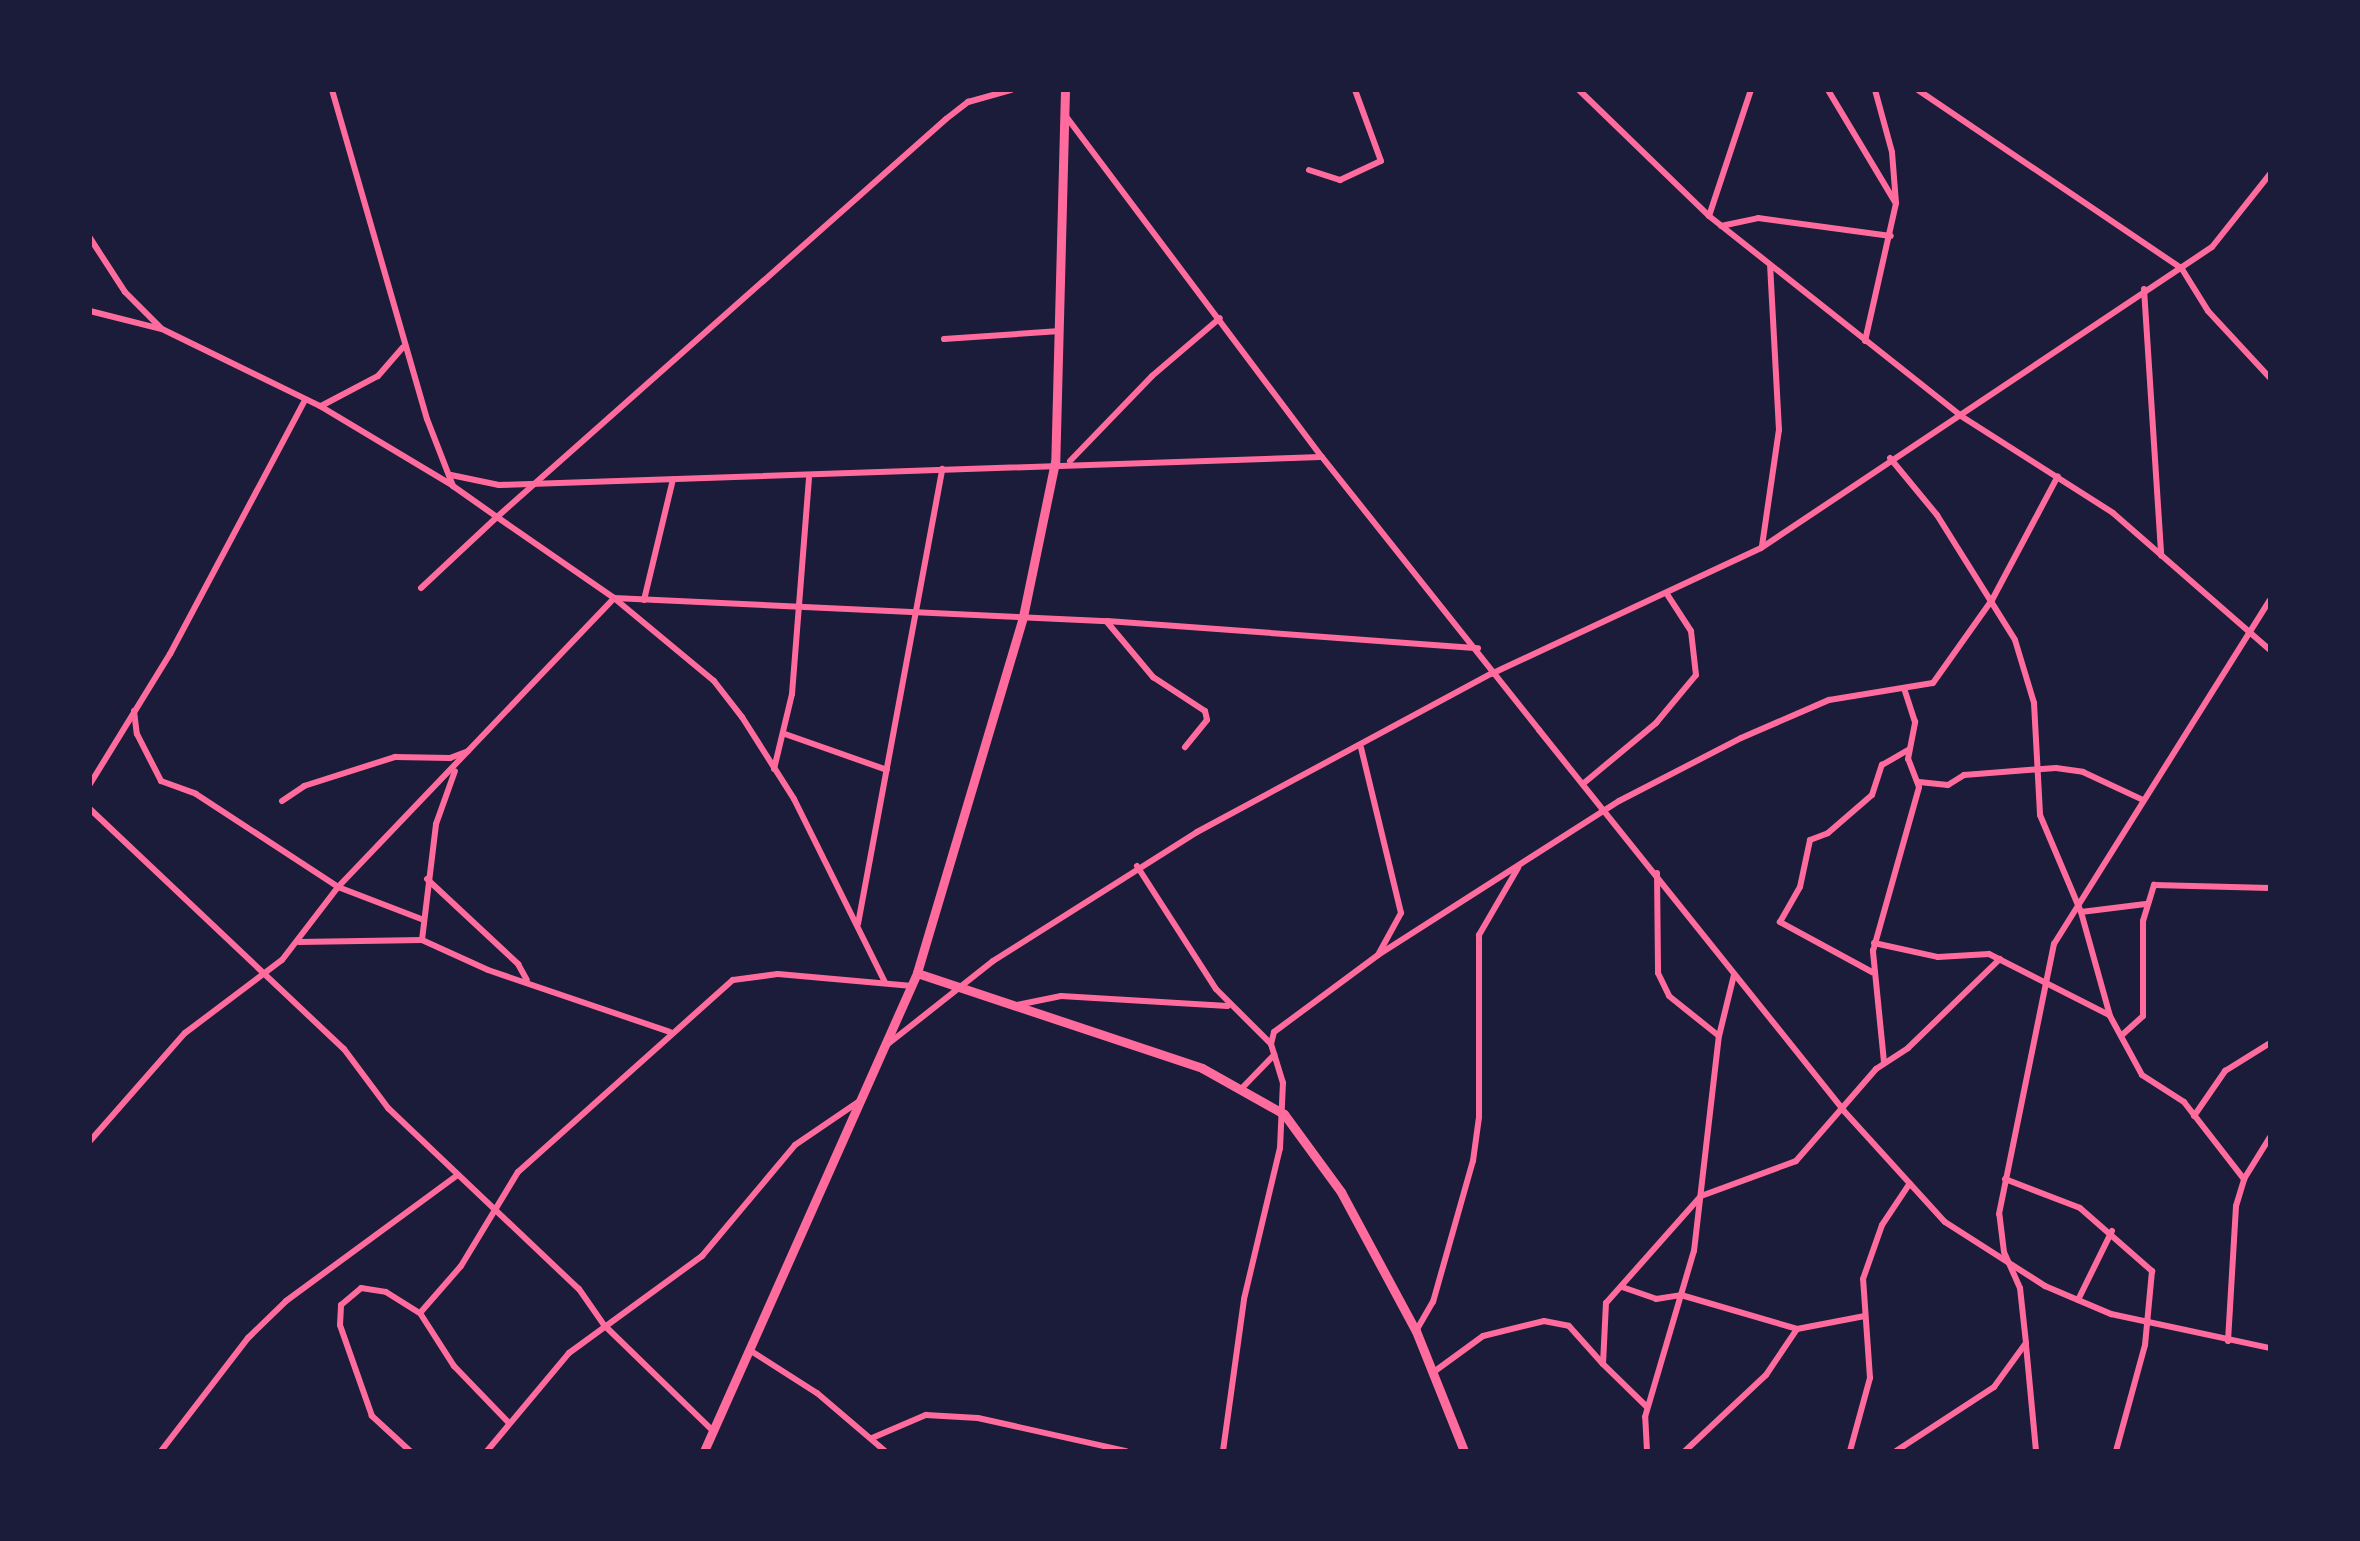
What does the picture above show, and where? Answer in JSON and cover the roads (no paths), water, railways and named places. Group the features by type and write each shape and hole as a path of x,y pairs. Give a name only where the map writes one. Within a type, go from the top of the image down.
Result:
{"main road":[{"path":"704,1451 866,1096 917,973 1022,617 1055,462 1065,90"},
{"path":"917,973 1244,1087 1284,1114 1341,1192 1416,1331 1464,1451"}],"street":[{"path":"332,90 403,346 453,486"},
{"path":"421,588 916,144 968,102 1012,90"},
{"path":"1309,170 1340,180 1381,161 1355,90"},
{"path":"1579,90 1708,216 1961,416 2058,476 2161,555 2270,650"},
{"path":"1708,216 1750,90"},
{"path":"1828,90 1896,202"},
{"path":"1865,341 1896,202 1892,152 1875,90"},
{"path":"1918,90 2182,269 2208,310 2270,378"},
{"path":"1066,115 1322,457 1658,872 1843,1110 1945,1222 2013,1269 2078,1300 2144,1323 2270,1348"},
{"path":"885,1046 1137,866 1497,671 1761,548 2144,289 2212,248 2270,174"},
{"path":"1722,226 1758,218 1891,236"},
{"path":"90,238 125,292 162,329"},
{"path":"1761,548 1778,430 1770,266"},
{"path":"2144,289 2161,555"},
{"path":"90,311 162,329 320,406 453,486 614,598 714,681 774,770 885,982"},
{"path":"1070,462 1152,376 1220,318"},
{"path":"944,339 1061,332"},
{"path":"320,406 378,376 403,346"},
{"path":"90,784 306,400"},
{"path":"451,474 477,484 809,479 1055,462 1322,457"},
{"path":"1890,458 1937,515 2006,619 2024,666 2035,714 2034,768 2045,832 2081,912 2110,1016 2142,1075 2194,1116 2244,1179"},
{"path":"858,926 920,611 942,469"},
{"path":"1271,1044 1283,1022 1378,955 1605,809 1816,704 1906,691 1933,683 1992,600 2058,476"},
{"path":"774,770 784,734 809,479"},
{"path":"644,600 673,480"},
{"path":"1584,783 1656,723 1696,675 1691,631 1666,594"},
{"path":"614,598 1106,621 1479,648"},
{"path":"90,1141 185,1032 262,978 298,942 338,887 614,598"},
{"path":"2036,1451 2026,1344 2013,1269 1999,1236 2005,1179 2054,944 2270,600"},
{"path":"1106,621 1153,678 1205,711 1207,720 1185,748"},
{"path":"1884,1062 1872,972 1874,943 1919,782 1908,750 1915,722 1906,691"},
{"path":"134,710 137,734 161,781 196,794 338,887 424,920"},
{"path":"784,734 887,770"},
{"path":"1361,748 1401,914 1378,955"},
{"path":"1872,972 1780,922 1800,888 1810,840 1872,795 1882,765 1908,750"},
{"path":"282,801 304,786 395,757 450,758 469,751"},
{"path":"422,940 426,878 436,824 457,765"},
{"path":"1919,782 1948,785 1957,776 2034,768 2075,770 2143,800"},
{"path":"90,809 196,906 262,978 344,1049 388,1108 579,1289 604,1325 713,1431"},
{"path":"1416,1331 1433,1302 1473,1161 1480,1117 1479,935 1521,863"},
{"path":"1137,866 1229,1006 1271,1044 1284,1114 1244,1299 1223,1451"},
{"path":"1658,872 1658,973 1670,996 1718,1036"},
{"path":"426,878 518,964 527,982"},
{"path":"2122,1035 2143,1016 2146,904 2156,883 2270,888"},
{"path":"2081,912 2146,904"},
{"path":"298,942 422,940 670,1032"},
{"path":"1874,943 1938,957 1980,953 2000,959 2110,1016"},
{"path":"1603,1364 1603,1312 1701,1196 1796,1160 1884,1062 1908,1048 2000,959"},
{"path":"420,1313 497,1210 518,1172 670,1032 734,980 778,974 912,986"},
{"path":"1647,1451 1648,1407 1681,1295 1701,1196 1718,1036 1734,974"},
{"path":"1016,1005 1061,996 1229,1006"},
{"path":"2194,1116 2225,1071 2270,1043"},
{"path":"1244,1087 1274,1054"},
{"path":"487,1451 542,1379 604,1325 702,1256 794,1144 866,1096"},
{"path":"2228,1341 2244,1179 2270,1136"},
{"path":"161,1451 248,1338 286,1300 456,1176"},
{"path":"2005,1179 2080,1208 2112,1231 2152,1271 2145,1344 2116,1451"},
{"path":"1850,1451 1870,1378 1863,1279 1882,1226 1910,1183"},
{"path":"2078,1300 2112,1231"},
{"path":"1622,1286 1656,1298 1681,1295 1798,1328 1865,1316"},
{"path":"410,1451 372,1416 340,1318 346,1297 361,1288 386,1292 420,1313 454,1366 508,1423"},
{"path":"1435,1371 1496,1330 1544,1321 1568,1326 1648,1407"},
{"path":"1685,1451 1766,1375 1798,1328"},
{"path":"1896,1451 1994,1387 2026,1344"},
{"path":"751,1351 885,1451"},
{"path":"872,1438 926,1415 978,1418 1126,1451"}]}
